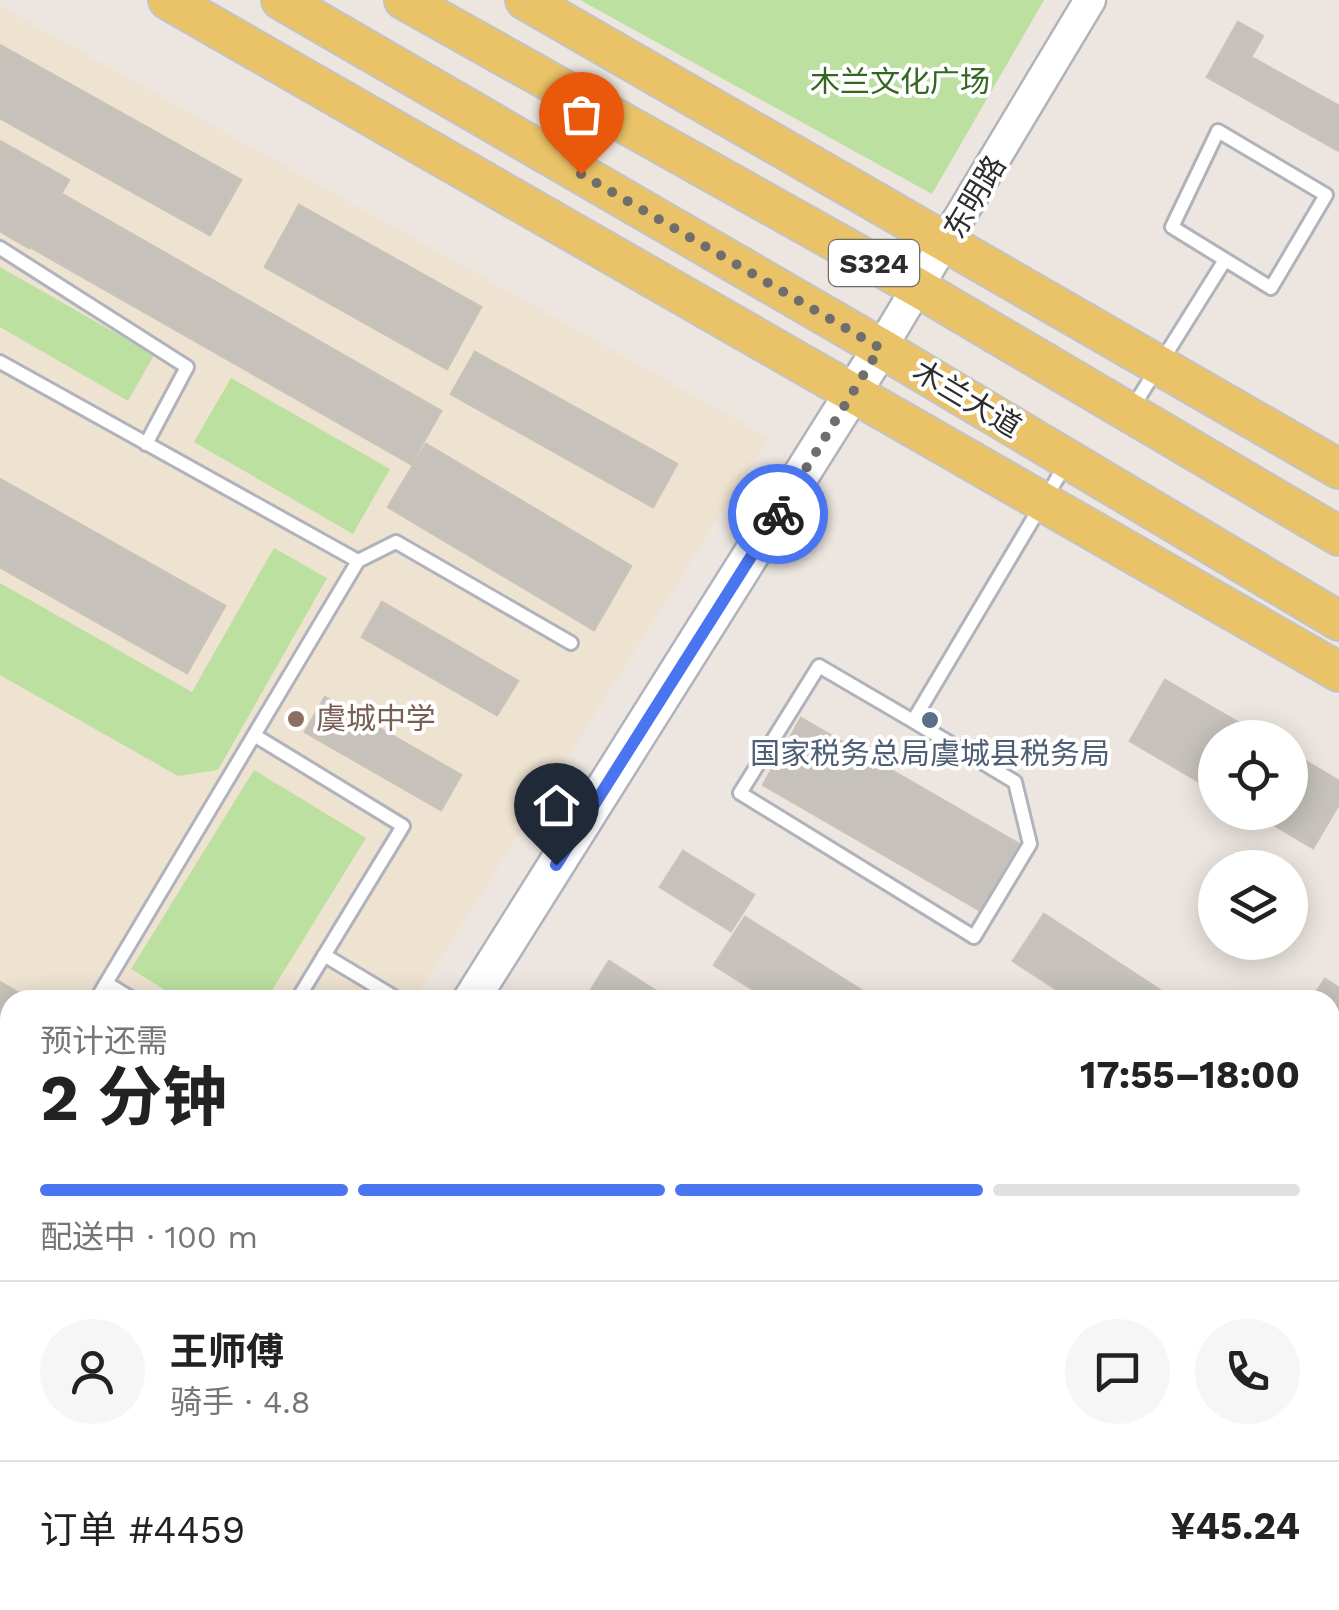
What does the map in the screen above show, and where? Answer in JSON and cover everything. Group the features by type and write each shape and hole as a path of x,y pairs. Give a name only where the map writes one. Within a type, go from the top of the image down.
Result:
{"main road":[{"path":"168,0 1339,672"},
{"name":"木兰大道","path":"281,0 880,348 1339,621"},
{"name":"S324","path":"404,0 920,288 1339,536"},
{"path":"524,0 1339,468"},
{"name":"东明路","path":"477,990 880,348"}],"street":[{"name":"东明路","path":"880,348 949,241 1090,0"}],"lane":[{"path":"1218,131 1326,195 1271,288 1226,260 1172,227 1218,131"},
{"path":"0,248 187,367 146,444"},
{"path":"1129,412 1226,260"},
{"path":"0,362 358,560"},
{"path":"913,721 1068,460"},
{"path":"102,990 358,560 396,542 571,643"},
{"path":"819,666 913,721 1014,782 1030,844 974,936 740,794 819,666"},
{"path":"254,735 403,826 303,990"},
{"path":"324,955 382,990"},
{"path":"106,983 118,990"}],"shaded area":[{"name":"虞城中学","path":"0,6 769,438 420,990 0,990"}],"green space":[{"name":"木兰文化广场","path":"580,0 1044,0 932,194"},
{"path":"0,267 154,355 128,401 0,327"},
{"path":"231,378 390,469 353,534 194,442"},
{"path":"274,548 327,578 218,770 178,776 0,675 0,583 192,692"},
{"path":"254,770 366,838 272,990 165,990 131,969"}],"building":[{"path":"1238,22 1263,36 1251,57 1339,106 1339,151 1207,77"},
{"path":"0,45 241,180 210,235 0,118"},
{"path":"0,141 69,180 29,248 0,231"},
{"path":"62,194 441,411 411,464 32,248"},
{"path":"299,205 481,307 447,369 265,267"},
{"path":"475,352 677,464 653,507 451,394"},
{"path":"426,444 631,566 594,630 388,507"},
{"path":"0,479 225,606 187,673 0,567"},
{"path":"382,602 518,681 497,715 362,637"},
{"path":"1165,680 1234,720 1198,720 1198,781 1130,741"},
{"path":"325,697 461,775 441,810 305,732"},
{"path":"801,718 1019,844 981,911 763,785"},
{"path":"1308,763 1339,781 1339,804 1313,848 1282,830 1308,830"},
{"path":"683,851 754,895 731,931 660,887"},
{"path":"1044,914 1160,990 1058,990 1013,961"},
{"path":"745,917 861,990 754,990 714,965"},
{"path":"609,961 654,990 591,990"},
{"path":"1325,979 1339,988 1339,990 1318,990"}],"way so far":[{"path":"581,174 880,348 778,514"}],"place":[{"name":"虞城中学","path":"296,719"},
{"name":"国家税务总局虞城县税务局","path":"930,720"}],"route":[{"path":"556,865 778,514"}]}
